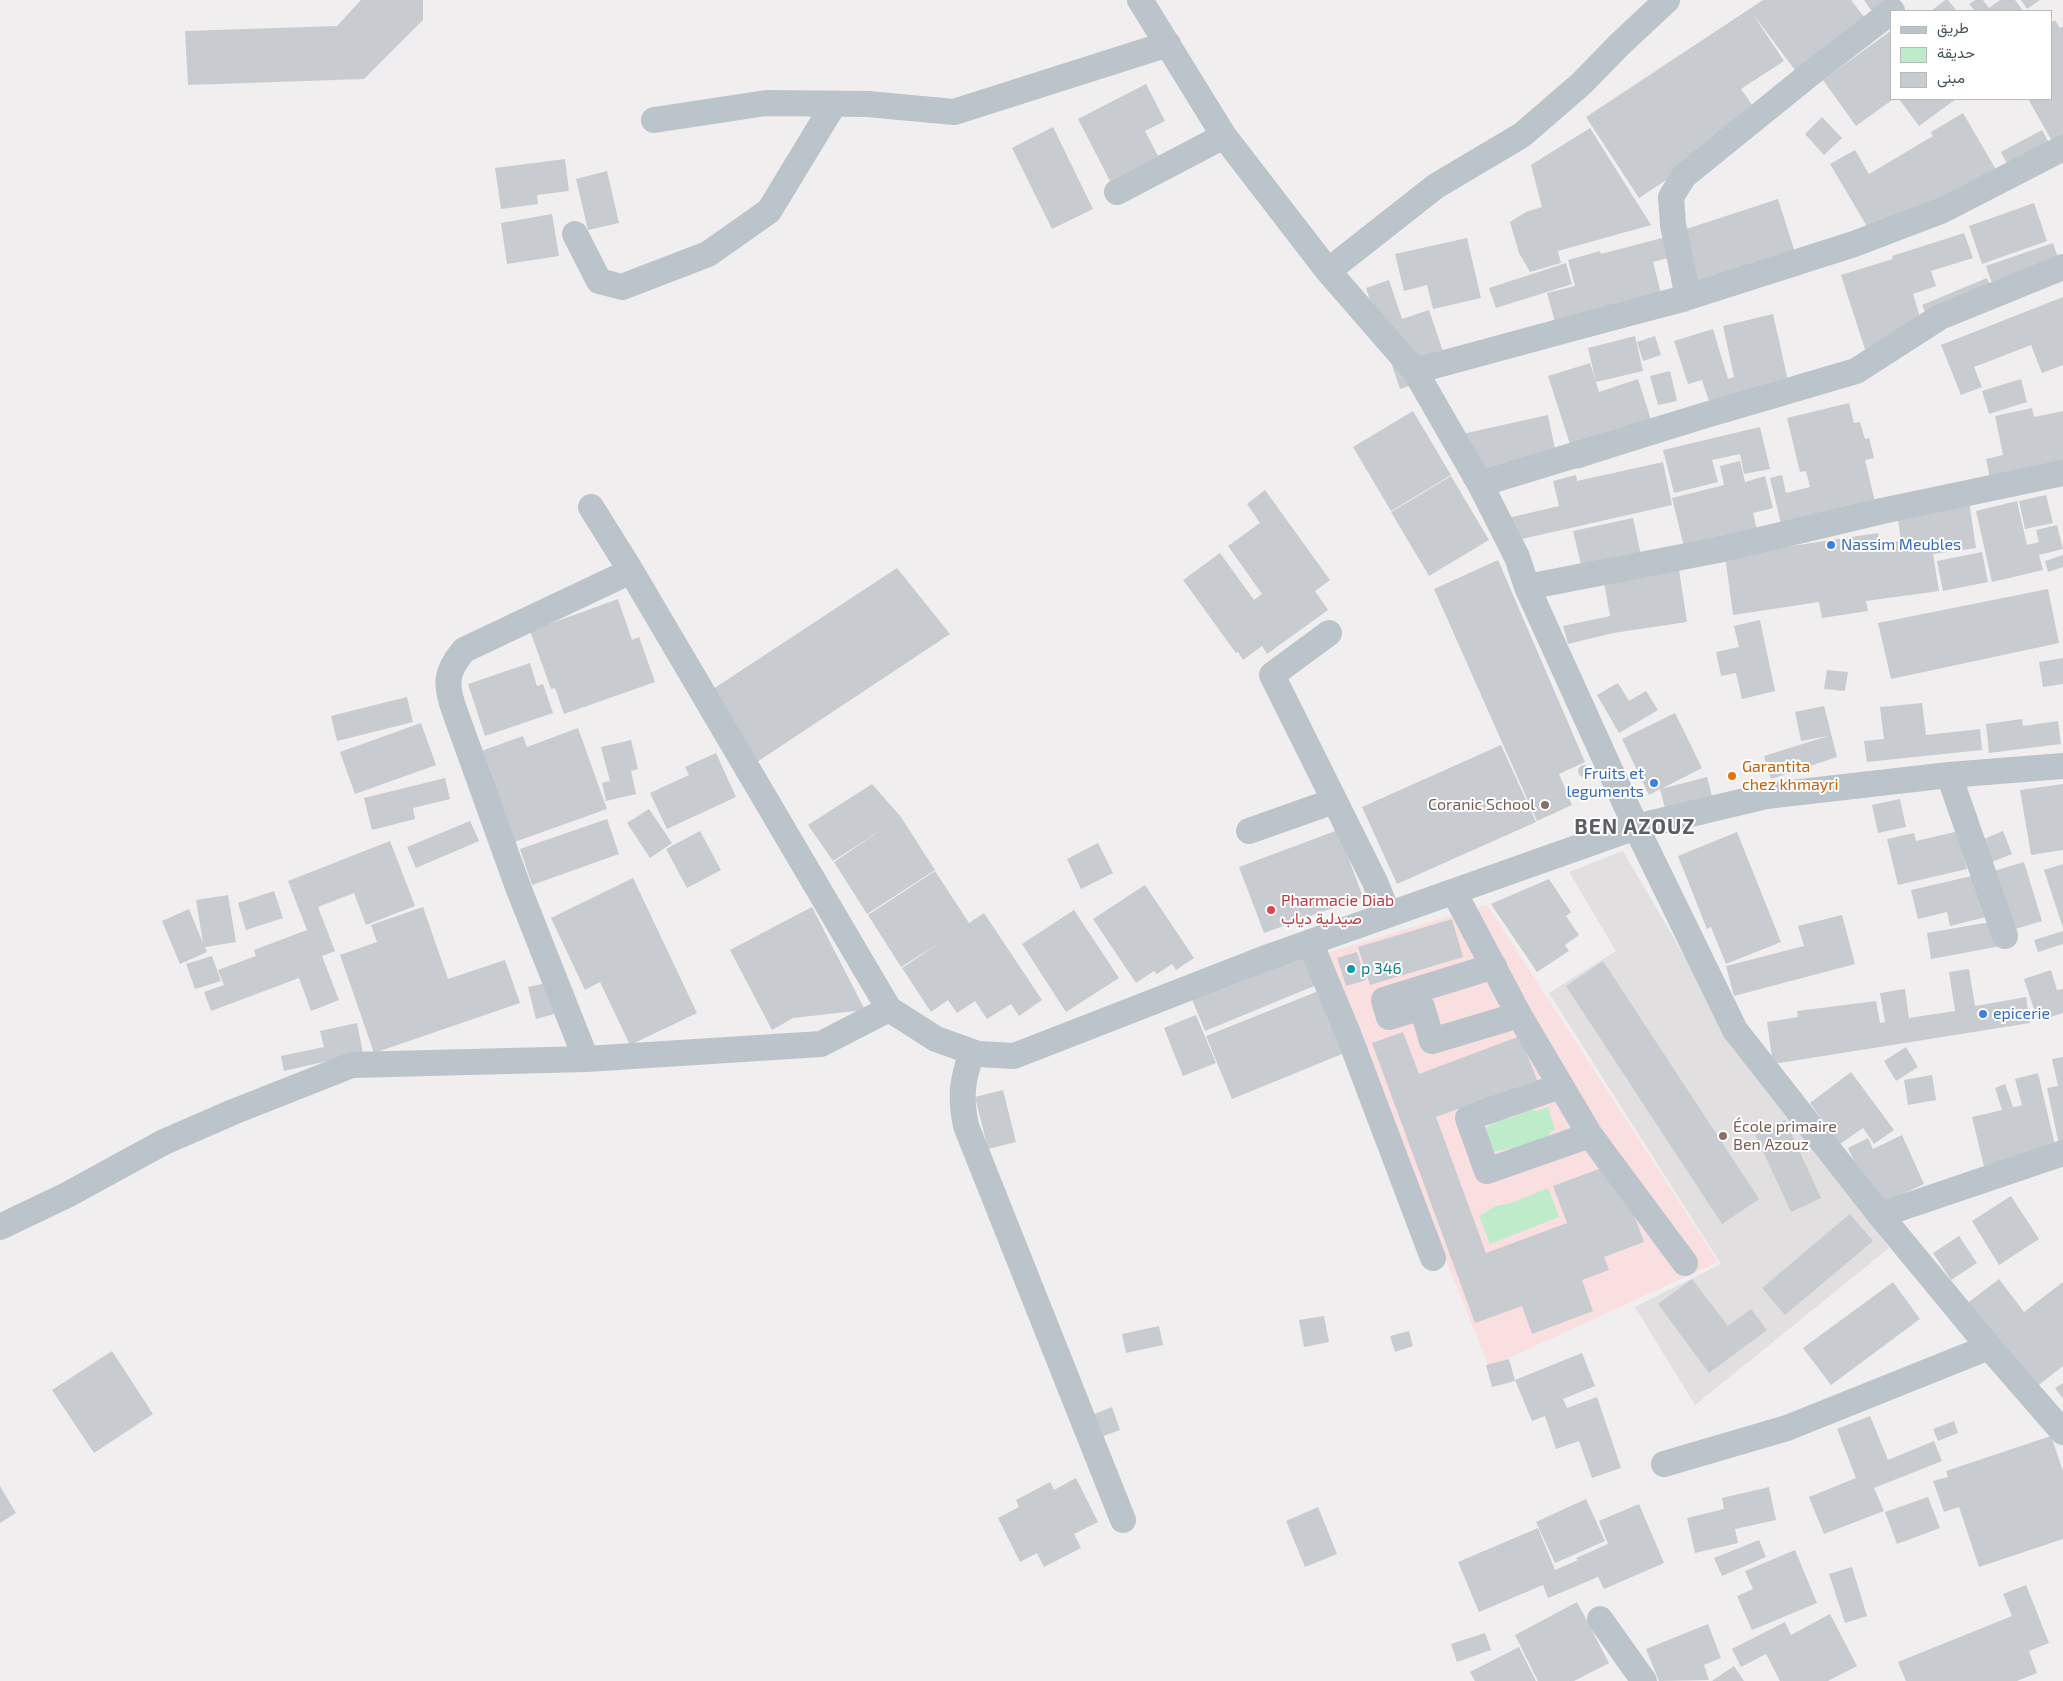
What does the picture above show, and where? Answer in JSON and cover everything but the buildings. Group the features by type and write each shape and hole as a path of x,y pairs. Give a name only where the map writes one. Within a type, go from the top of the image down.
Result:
{"street":[{"path":"1140,0 1224,136 1328,271 1415,371 1480,484 1517,557 1527,587 1636,827 1735,1030 1880,1215 1989,1347 2063,1432"},
{"path":"1328,271 1436,186 1522,135 1582,83 1618,45 1668,0"},
{"path":"1893,10 1907,0"},
{"path":"1688,297 1673,225 1671,197 1684,176 1810,74 1890,13"},
{"path":"654,120 766,103 868,104 954,112 1168,44"},
{"path":"576,234 599,281 622,287 708,254 769,211 834,104"},
{"path":"1117,192 1224,136"},
{"path":"1415,371 1688,297 1854,244 1942,210 2063,148"},
{"path":"1480,484 1706,415 1856,372 1940,317 2063,267"},
{"path":"1527,587 1718,550 1882,511 2063,473"},
{"path":"591,507 631,571 889,1010 936,1039 978,1054 1014,1056 1310,942 1636,827 1766,796 1949,775 2063,766"},
{"path":"586,1059 518,887 458,722 449,695 448,677 453,663 464,650 631,571"},
{"path":"1329,633 1272,675 1375,882 1388,914"},
{"path":"1949,775 2005,936"},
{"path":"1250,831 1334,801"},
{"path":"1454,892 1518,1015 1590,1135 1685,1263"},
{"path":"1310,942 1349,1036 1433,1258"},
{"path":"1494,966 1384,1000 1389,1017 1422,1007 1432,1042 1518,1015"},
{"path":"0,1227 67,1195 164,1142 233,1112 352,1065 586,1059 821,1044 889,1010"},
{"path":"972,1052 965,1071 962,1102 966,1126 1123,1520"},
{"path":"1560,1086 1468,1118 1487,1171 1590,1135"},
{"path":"1880,1215 2063,1153"},
{"path":"1664,1464 1787,1428 1989,1347"},
{"path":"1600,1619 1644,1681"}],"shaded area":[{"name":"École primaire Ben Azouz","path":"1623,851 1724,1024 1889,1248 1695,1405 1635,1307 1721,1264 1549,993 1616,951 1569,872"},
{"path":"1487,905 1718,1262 1489,1367 1323,954"}],"green space":[{"path":"1548,1107 1555,1130 1551,1131 1547,1138 1521,1147 1492,1152 1484,1129 1497,1121 1513,1117 1530,1109 1537,1111"},
{"path":"1548,1188 1559,1217 1490,1244 1479,1216 1496,1206 1511,1203"}],"place":[{"name":"Nassim Meubles","path":"1831,545"},
{"name":"Garantita chez khmayri","path":"1732,776"},
{"name":"Fruits et leguments","path":"1654,783"},
{"name":"Coranic School","path":"1545,805"},
{"name":"Pharmacie Diab صيدلية دياب","path":"1271,910"},
{"name":"p 346","path":"1351,969"},
{"name":"epicerie","path":"1983,1014"},
{"name":"École primaire Ben Azouz","path":"1723,1136"}],"district":[{"name":"BEN AZOUZ","path":"1635,827"}]}
